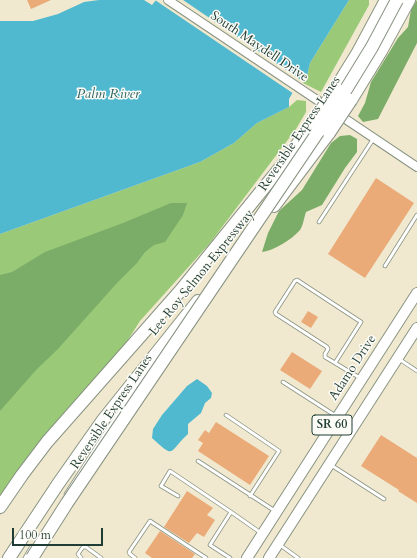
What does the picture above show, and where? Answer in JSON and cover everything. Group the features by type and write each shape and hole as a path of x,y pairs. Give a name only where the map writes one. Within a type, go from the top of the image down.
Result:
{"highway":[{"name":"Lee Roy Selmon Expressway","path":"0,507 47,442 182,290 280,168 336,88 357,54 386,0"},
{"name":"Reversible Express Lanes","path":"32,558 337,104 372,47 397,0"},
{"name":"Lee Roy Selmon Expressway","path":"9,558 103,420 287,189 329,133 381,51 409,0"}],"main road":[{"name":"Adamo Drive","path":"247,558 417,293"},
{"name":"SR 60","path":"269,558 417,328"},
{"path":"369,368 384,378"},
{"path":"263,534 278,544"}],"street":[{"name":"South Maydell Drive","path":"168,0 417,167"}],"lane":[{"path":"319,222 374,138"},
{"path":"385,266 417,215"},
{"path":"335,363 361,322 297,280 275,312 276,314 327,347 328,349 325,356 335,363 361,379"},
{"path":"153,364 174,331"},
{"path":"397,358 417,371"},
{"path":"283,382 337,417"},
{"path":"62,500 138,385"},
{"path":"226,415 279,451 250,496"},
{"path":"198,461 276,512"},
{"path":"329,464 384,499"},
{"path":"178,496 161,486 170,471 263,534"},
{"path":"230,558 210,545 231,512"},
{"path":"135,558 129,552 150,521 206,558"},
{"path":"25,558 34,544"},
{"path":"278,544 298,558"},
{"path":"81,558 78,554 83,547 86,547 101,558"}],"green space":[{"path":"349,0 369,0 369,5 321,92 303,83 307,76 310,63"},
{"path":"417,0 417,43 378,119 363,122 358,116 365,103 371,82 398,38 408,27 411,10"},
{"path":"297,100 306,101 306,112 296,129 210,243 140,321 117,357 14,493 0,515 0,234 200,162 234,143 257,123 289,107"},
{"path":"350,135 357,139 357,152 322,205 306,212 303,224 296,234 277,247 262,252 268,233 279,211 302,190 331,143 340,136"},
{"path":"171,203 187,203 183,215 165,242 154,245 145,252 137,263 57,350 37,369 0,411 0,275 12,272 45,252 123,223"}],"water":[{"name":"Palm River","path":"99,0 144,0 152,5 156,0 349,0 310,63 307,76 297,85 289,99 289,107 257,123 234,143 200,162 0,234 0,21 33,21 58,14 84,2"},
{"path":"197,379 207,386 212,393 211,398 205,403 201,413 188,424 188,434 172,451 169,451 152,438 153,429 162,415 187,386"}],"pier":[{"path":"155,0 183,0 304,82 294,94"}],"building":[{"path":"27,0 51,0 31,9"},
{"path":"376,178 414,203 365,278 328,254"},
{"path":"308,311 318,317 311,328 301,322"},
{"path":"292,352 322,371 310,389 280,370"},
{"path":"216,422 269,456 250,485 198,451 203,443 198,440 205,430 209,433"},
{"path":"381,435 417,458 417,503 361,466"},
{"path":"187,491 213,508 207,515 215,520 204,537 197,533 189,543 164,527"},
{"path":"160,531 195,554 192,558 152,558 145,553"}]}
